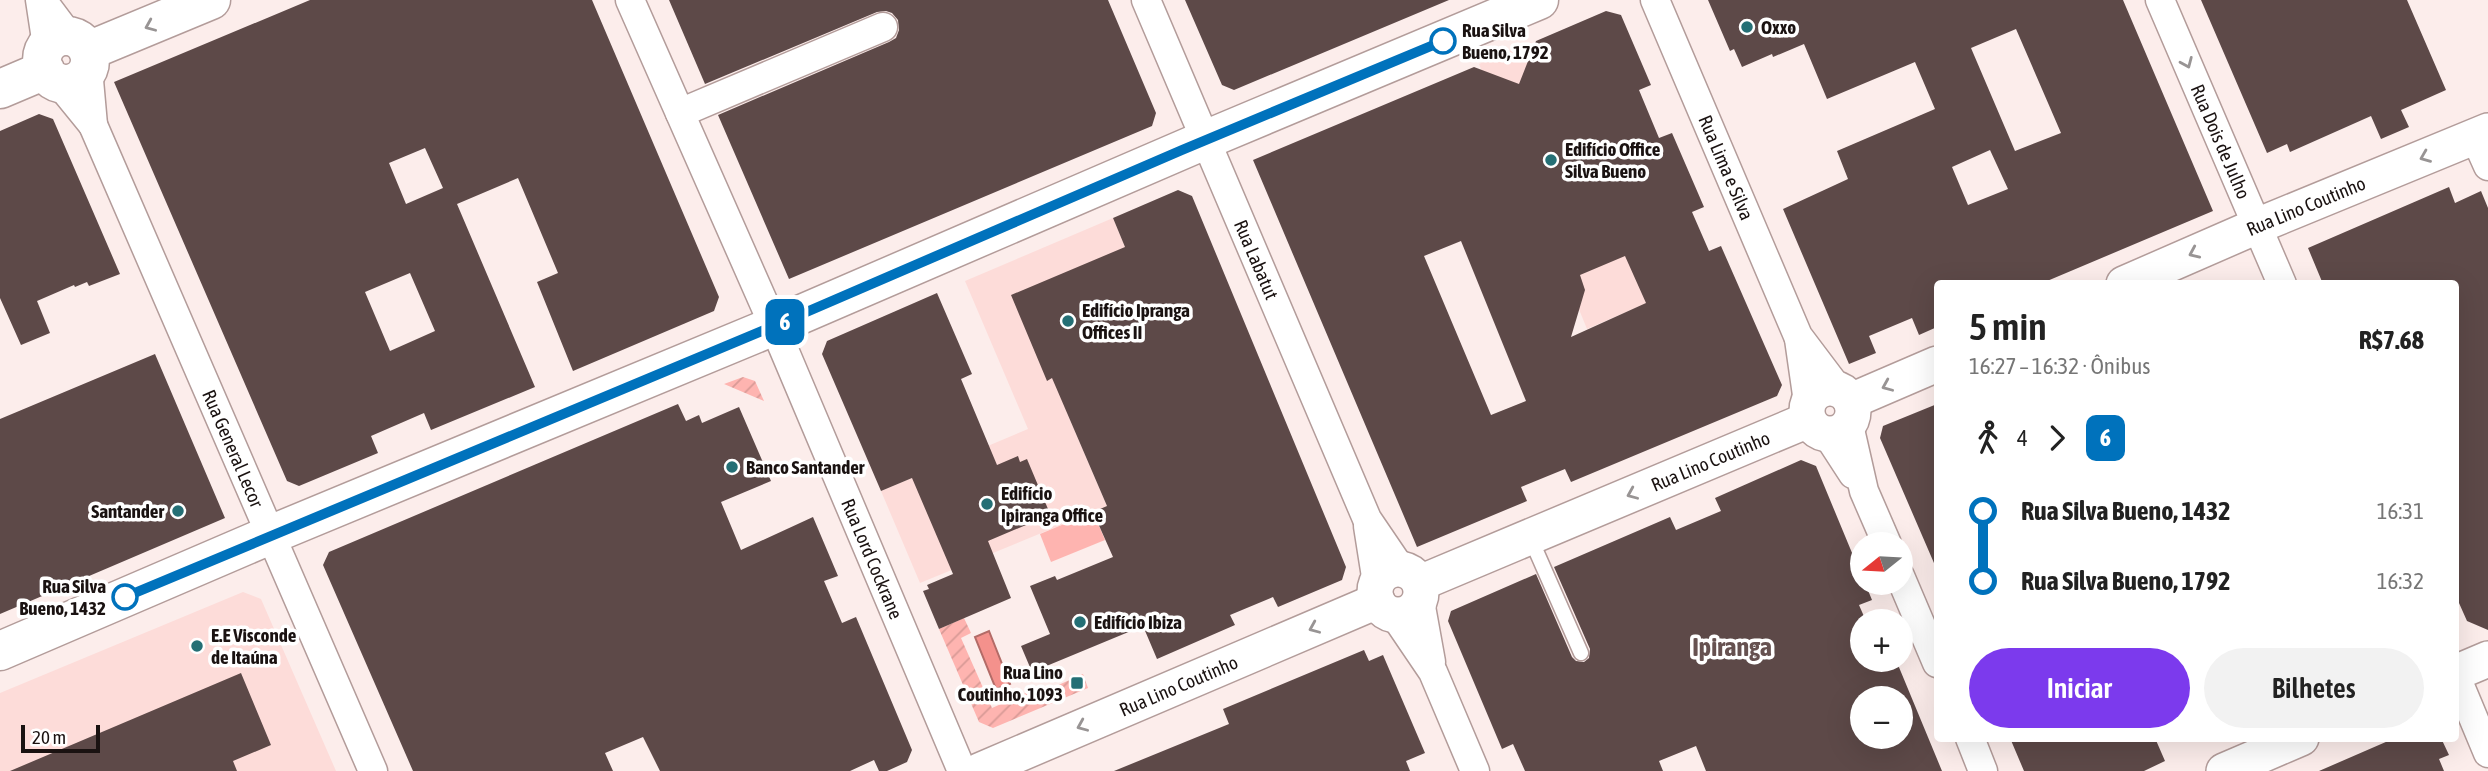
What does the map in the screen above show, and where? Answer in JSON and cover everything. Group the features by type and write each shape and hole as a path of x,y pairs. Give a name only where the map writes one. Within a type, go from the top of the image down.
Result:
{"main road":[{"path":"0,89 211,0"},
{"path":"0,651 270,535 774,326 1205,140 1539,0"}],"street":[{"name":"Rua General Lecor","path":"41,0 373,771"},
{"name":"Rua Lord Cockrane","path":"631,0 774,326 962,771"},
{"name":"Rua Labatut","path":"1146,0 1475,771"},
{"name":"Rua Lima e Silva","path":"1655,0 1882,532"},
{"name":"Rua Dois de Julho","path":"2160,0 2280,280"},
{"path":"680,113 883,27"},
{"name":"Rua Lino Coutinho","path":"2133,280 2257,226 2484,145"},
{"name":"Rua Lino Coutinho","path":"979,771 1830,412 1934,365"},
{"path":"1908,595 1934,656"},
{"path":"2459,672 2488,659"},
{"path":"2459,683 2488,752"},
{"path":"1971,742 1983,771"},
{"path":"2224,771 2292,742"}],"lane":[{"path":"1530,537 1581,653"}],"shaded area":[{"path":"1531,42 1647,303 1587,329 1479,64"},
{"path":"1113,218 1175,367 1067,413 1107,506 920,583 881,491 1028,429 965,281"},
{"path":"743,377 755,381 764,401 724,384"},
{"path":"1093,512 1105,540 1051,562 1040,534"},
{"name":"E.E Visconde de Itaúna","path":"243,592 261,599 336,771 0,771 0,693"},
{"path":"964,618 971,633 961,638 992,708 1033,690 1036,695 1083,674 1088,688 993,728 979,722 939,629"},
{"path":"989,631 1010,684 996,689 975,637"}],"building":[{"path":"310,0 592,0 719,297 714,311 573,371 537,282 558,273 518,178 457,204 535,387 431,430 424,413 371,436 378,453 299,486 287,481 114,82","holes":["425,148 443,188 406,204 389,163","410,273 435,331 390,351 365,292"]},
{"path":"669,0 1108,0 1156,113 1152,126 789,279 718,115 889,42 896,38 898,20 892,13 877,12 705,84"},
{"path":"1185,0 1449,0 1234,90 1222,85"},
{"path":"1708,0 2123,0 2213,211 2049,280 1934,280 1934,328 1919,335 1912,318 1869,336 1876,353 1849,364 1783,209 1848,179 1837,151 1935,109 1915,62 1827,99 1804,44 1742,67 1734,49 1730,51","holes":["2016,29 2061,133 2015,151 1971,48","1990,150 2008,189 1968,205 1952,167"]},
{"path":"2201,0 2407,0 2446,90 2401,110 2409,127 2381,139 2371,116 2290,152 2287,144 2267,153"},
{"path":"1606,11 1621,15 1651,85 1639,90 1659,138 1672,133 1704,207 1692,212 1709,251 1721,246 1782,385 1777,396 1571,482 1565,469 1521,487 1527,501 1417,547 1253,160 1474,67 1519,84 1536,41","holes":["1461,241 1526,401 1491,415 1424,256","1625,256 1646,303 1571,337 1585,290 1580,275"]},
{"path":"39,114 53,119 120,274 89,286 87,282 75,287 74,285 37,301 50,333 21,345 0,298 0,131"},
{"path":"2449,187 2455,203 2481,191 2488,208 2488,630 2467,621 2459,603 2459,280 2321,280 2308,248"},
{"path":"1178,190 1192,196 1346,567 1342,580 1278,607 1273,597 1230,615 1235,625 1157,659 1143,626 1032,672 1021,646 1050,634 1030,586 1055,576 1057,580 1113,557 1093,512 1107,506 1052,378 1047,381 1011,295 1125,247 1113,218"},
{"path":"937,293 972,374 961,379 997,465 1018,456 1020,462 1027,459 1048,509 1043,511 1045,517 988,541 1011,598 939,629 923,591 929,589 927,585 953,574 912,478 881,491 822,354 827,341"},
{"path":"155,354 225,518 0,614 0,419"},
{"path":"678,404 686,421 699,415 702,423 739,407 771,481 721,502 741,550 813,517 838,576 824,581 842,623 856,617 912,750 907,762 887,771 879,771 874,760 850,771 660,771 643,737 605,753 613,771 413,771 323,565 329,552"},
{"path":"1934,405 1934,563 1880,438 1883,426"},
{"path":"1801,460 1816,466 1850,548 1850,595 1870,595 1872,600 1859,605 1861,609 1850,609 1850,672 1901,672 1907,686 1850,686 1850,749 1913,749 1913,701 1942,771 1706,771 1696,746 1659,761 1663,771 1525,771 1513,744 1502,749 1448,621 1451,611 1536,574 1572,657 1576,661 1584,662 1589,658 1590,649 1554,567 1670,517 1676,530 1721,511 1715,498"},
{"path":"1364,650 1369,661 1383,655 1425,753 1406,761 1410,771 1114,771 1229,724 1223,709"},
{"path":"241,673 271,745 233,761 237,771 10,771"},
{"path":"2012,742 2157,742 2165,761 2144,771 2024,771"},
{"path":"2386,742 2443,742 2449,755 2439,759 2444,771 2319,771"}],"bus line":[{"name":"6","path":"125,597 774,326 1443,41"}],"place":[{"name":"Oxxo","path":"1747,27"},
{"name":"Rua Silva Bueno, 1792","path":"1443,41"},
{"name":"Edifício Office Silva Bueno","path":"1551,160"},
{"name":"Edifício Ipranga Offices II","path":"1068,321"},
{"name":"Banco Santander","path":"732,467"},
{"name":"Edifício Ipiranga Office","path":"987,504"},
{"name":"Santander","path":"178,511"},
{"name":"Rua Silva Bueno, 1432","path":"125,597"},
{"name":"Edifício Ibiza","path":"1080,622"},
{"name":"E.E Visconde de Itaúna","path":"197,646"},
{"name":"Rua Lino Coutinho, 1093","path":"1077,683"}],"district":[{"name":"Ipiranga","path":"1732,647"}]}
